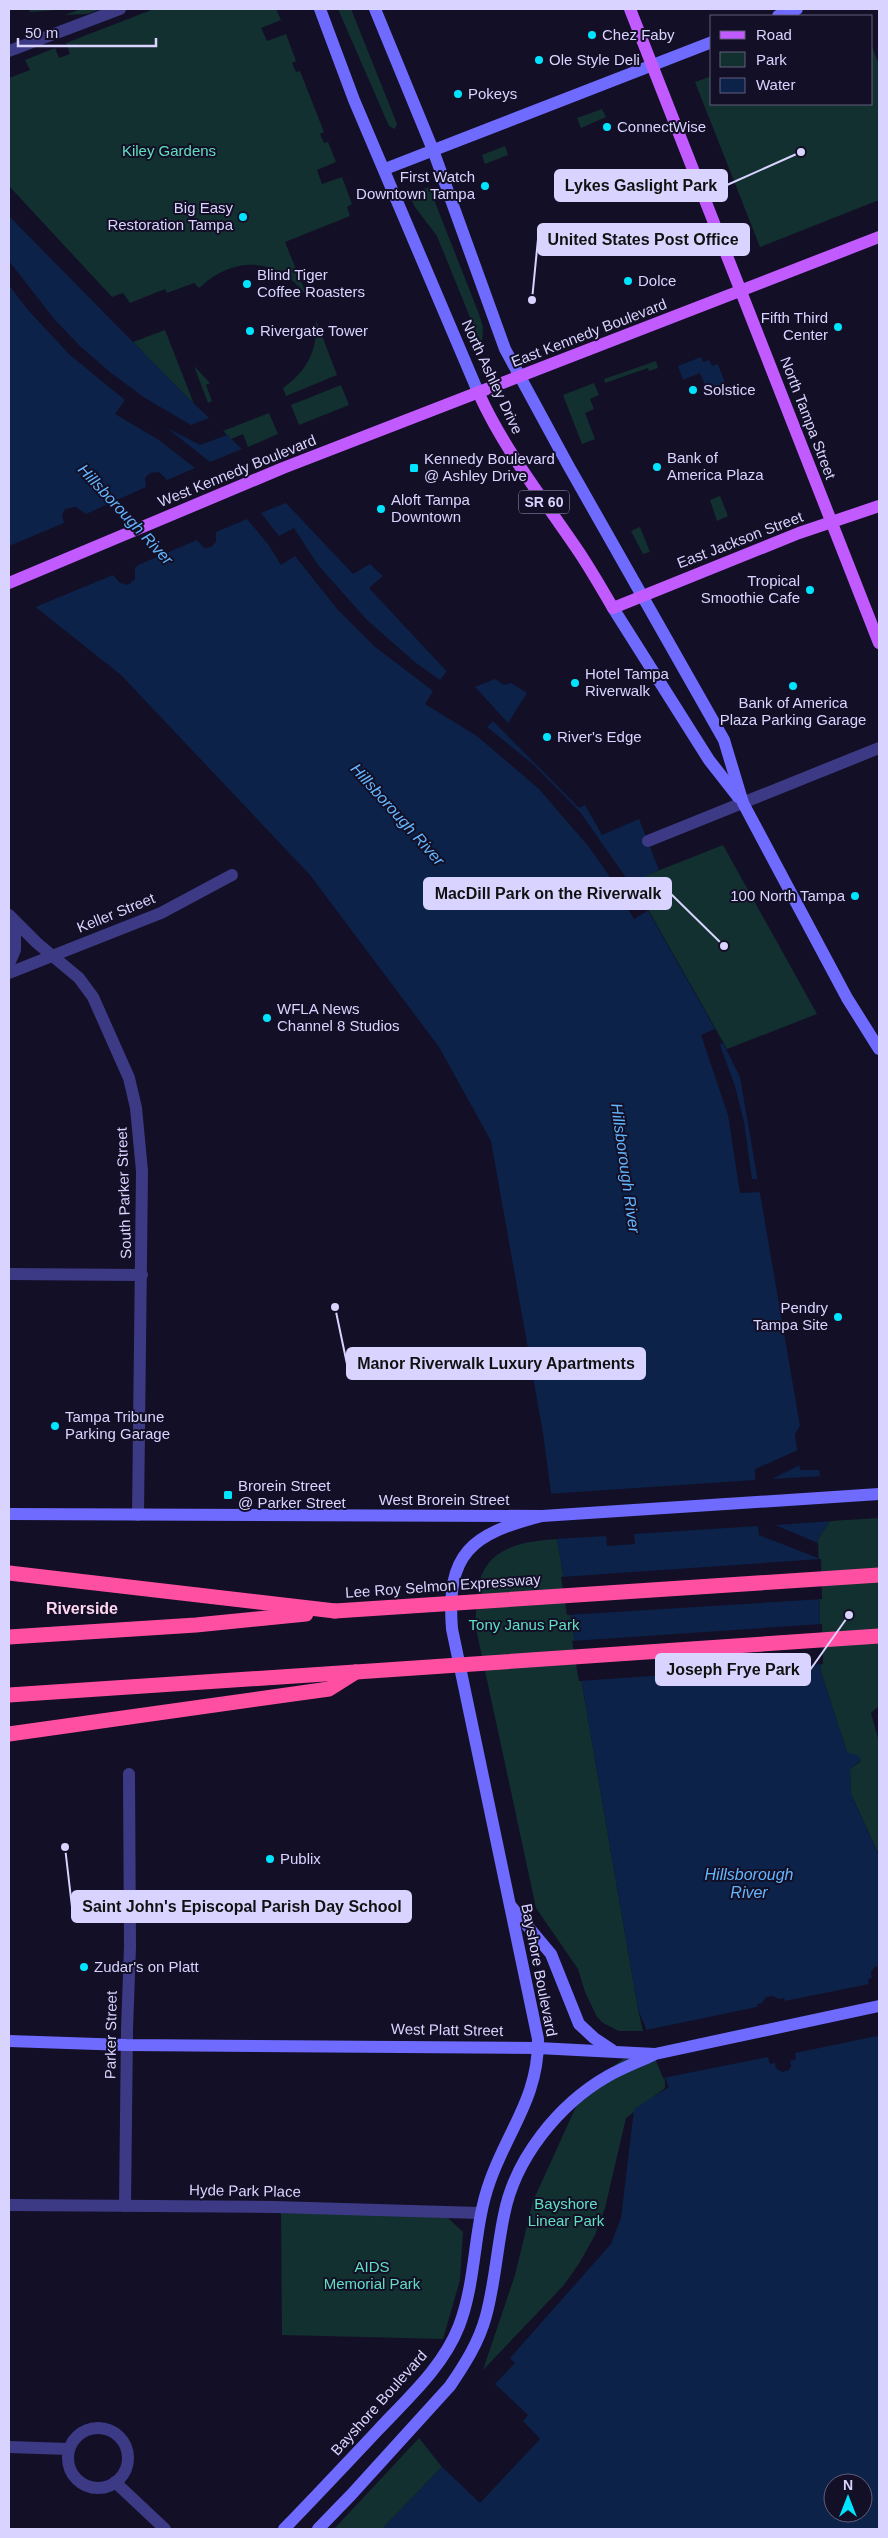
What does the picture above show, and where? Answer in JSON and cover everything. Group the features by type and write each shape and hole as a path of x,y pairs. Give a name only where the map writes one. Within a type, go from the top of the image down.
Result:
{"highway":[{"path":"9,1573 335,1611"},
{"name":"Lee Roy Selmon Expressway","path":"9,1637 196,1625 335,1611 879,1575"},
{"path":"9,1695 879,1636"},
{"path":"9,1734 329,1688 356,1672"}],"main road":[{"name":"North Ashley Drive","path":"320,9 354,100 491,420 515,461 580,554 709,760 743,803"},
{"path":"375,9 433,150 505,349 724,740 743,803 848,998 874,1027 879,1049"},
{"name":"North Tampa Street","path":"630,9 879,643"},
{"path":"781,15 797,9"},
{"path":"385,170 710,43"},
{"name":"East Kennedy Boulevard","path":"479,394 879,237"},
{"name":"West Kennedy Boulevard","path":"9,583 282,468 479,394"},
{"name":"East Jackson Street","path":"613,608 798,533 831,524 879,506"},
{"name":"West Brorein Street","path":"9,1514 542,1516 879,1494"},
{"name":"Bayshore Boulevard","path":"284,2529 413,2393 435,2368 452,2342 464,2312 480,2213 494,2169 527,2103 538,2048 452,1630 451,1591 454,1576 467,1552 489,1533 500,1527 542,1516"},
{"path":"510,1905 551,1954 577,2019 594,2038 614,2051"},
{"name":"West Platt Street","path":"9,2041 538,2048 655,2054 879,2006"},
{"path":"318,2529 450,2386 463,2368 473,2350 486,2314 504,2214 517,2174 546,2130 581,2095 607,2076 655,2054"}],"street":[{"path":"9,51 120,9"},
{"path":"648,842 879,748"},
{"name":"Keller Street","path":"9,973 161,913 232,874"},
{"path":"9,964 15,950 12,918"},
{"name":"South Parker Street","path":"12,918 53,957 79,978 93,997 129,1078 137,1115 142,1160 138,1515"},
{"path":"9,1274 142,1275"},
{"name":"Parker Street","path":"125,2206 126,2044 130,1947 129,1774"},
{"name":"Hyde Park Place","path":"9,2205 480,2213"},
{"path":"91,2429 110,2430 124,2442 128,2459 126,2468 115,2482 100,2488 81,2483 70,2468 69,2449 78,2436 91,2429"},
{"path":"9,2447 69,2449"},
{"path":"115,2482 165,2529"}],"green space":[{"path":"27,9 71,9 31,12"},
{"path":"81,9 101,9 87,14 65,15"},
{"name":"Kiley Gardens","path":"154,9 276,9 281,20 261,28 267,41 286,34 296,61 292,63 296,72 300,71 324,132 320,134 324,143 328,142 336,162 317,170 322,184 342,177 352,204 347,207 350,216 285,242 307,296 283,274 255,265 227,270 213,277 199,288 194,283 167,293 165,289 130,303 123,293 112,297 9,186 9,78 30,70 25,60 55,48 59,58 70,54 66,43"},
{"path":"338,9 351,9 397,124 395,129 389,126"},
{"path":"873,49 879,65 879,200 760,247 695,82 710,77 710,105 873,105"},
{"path":"602,109 606,117 581,128 577,118"},
{"path":"505,146 508,155 485,164 482,155"},
{"path":"429,187 479,314 483,327 482,347 437,236 415,207 409,195"},
{"path":"316,320 337,375 286,396 283,388 305,367 313,350"},
{"path":"165,330 194,404 133,342"},
{"path":"656,361 658,368 649,371 648,368 605,383 604,379"},
{"path":"194,366 210,383 206,385 212,401 208,403"},
{"path":"594,383 599,395 590,399 594,409 585,413 595,439 582,444 563,395"},
{"path":"341,385 349,405 299,425 291,405"},
{"path":"269,413 278,434 248,447 243,434 231,439 223,431"},
{"path":"720,496 728,516 717,521 710,500"},
{"path":"640,527 650,552 643,554 631,531"},
{"path":"723,845 817,1014 727,1049 632,881"},
{"path":"879,1518 879,1706 871,1713 879,1742 879,1855 851,1794 850,1769 861,1761 847,1752 821,1672 818,1539 830,1521"},
{"name":"Tony Janus Park","path":"557,1539 643,2031 619,2031 603,2023 597,2017 585,1992 578,1969 536,1908 475,1624 481,1577 486,1566 493,1558 502,1551 523,1543"},
{"name":"Bayshore Linear Park","path":"664,2054 665,2088 626,2118 605,2208 595,2235 580,2262 564,2285 483,2370 515,2275 533,2201 585,2087 623,2059"},
{"name":"AIDS Memorial Park","path":"281,2213 446,2216 463,2232 460,2280 443,2339 282,2335"},
{"path":"419,2438 442,2467 382,2529 334,2529"}],"water":[{"name":"Hillsborough River","path":"9,216 186,396 242,449 286,503 353,574 370,564 383,576 369,588 493,721 579,808 585,805 602,835 639,819 659,870 632,882 723,1043 740,1077 800,1426 795,1434 800,1470 819,1470 830,1521 818,1539 821,1672 847,1752 859,1756 861,1760 850,1769 851,1794 879,1856 879,2529 382,2529 442,2467 480,2503 540,2439 523,2421 528,2415 495,2384 515,2363 510,2358 611,2244 621,2218 634,2109 669,2087 638,2009 557,1539 543,1433 491,1141 439,1047 310,875 121,675 9,586"},
{"path":"701,357 703,362 709,360 712,366 718,364 725,383 707,390 700,373 683,380 678,366"},
{"path":"495,679 504,685 511,683 527,693 508,723 475,687"}],"pier":[{"path":"9,261 54,319 81,347 111,373 145,398 191,425 209,418 227,435 200,445 167,428 210,462 242,449 249,457 252,457 288,502 261,513 279,536 294,528 318,565 367,620 416,663 440,680 447,671 493,721 487,727 534,765 580,812 629,882 632,881 649,910 634,919 608,874 589,847 539,789 477,736 425,704 433,691 374,646 338,610 295,556 281,565 268,544 247,519 216,532 216,542 211,547 204,548 197,540 138,565 135,568 135,579 128,585 120,583 113,575 33,608 9,589 9,546 64,523 62,515 65,509 76,507 86,514 146,487 145,478 150,473 159,472 167,480 195,468 159,440 115,414 125,400 70,355 28,310 9,285"},
{"path":"715,1029 723,1043 720,1044 735,1086 744,1122 752,1179 757,1179 760,1192 740,1193 728,1115 701,1035"},
{"path":"798,1450 800,1465 772,1479 823,1476 833,1521 775,1525 818,1543 818,1558 759,1535 758,1526 634,1534 635,1544 607,1546 606,1536 554,1539 548,1494 755,1480 755,1469"},
{"path":"821,1559 822,1599 567,1615 561,1577"},
{"path":"822,1624 823,1664 579,1681 572,1641"},
{"path":"879,1966 879,2039 877,2036 795,2053 796,2059 790,2061 791,2066 789,2070 782,2072 776,2068 775,2063 770,2064 768,2057 663,2078 641,2023 644,2023 646,2030 757,2007 757,2004 762,2003 766,1997 784,1998 785,2001 869,1984 868,1979 872,1978 871,1972 875,1967"}],"place":[{"name":"Chez Faby","path":"592,35"},
{"name":"Ole Style Deli","path":"539,60"},
{"name":"Pokeys","path":"458,94"},
{"name":"ConnectWise","path":"607,127"},
{"name":"Lykes Gaslight Park","path":"801,152"},
{"name":"First Watch Downtown Tampa","path":"485,186"},
{"name":"Big Easy Restoration Tampa","path":"243,217"},
{"name":"Dolce","path":"628,281"},
{"name":"Blind Tiger Coffee Roasters","path":"247,284"},
{"name":"United States Post Office","path":"532,300"},
{"name":"Fifth Third Center","path":"838,327"},
{"name":"Rivergate Tower","path":"250,331"},
{"name":"Solstice","path":"693,390"},
{"name":"Bank of America Plaza","path":"657,467"},
{"name":"Kennedy Boulevard @ Ashley Drive","path":"414,468"},
{"name":"Aloft Tampa Downtown","path":"381,509"},
{"name":"Tropical Smoothie Cafe","path":"810,590"},
{"name":"Hotel Tampa Riverwalk","path":"575,683"},
{"name":"Bank of America Plaza Parking Garage","path":"793,686"},
{"name":"River's Edge","path":"547,737"},
{"name":"100 North Tampa","path":"855,896"},
{"name":"MacDill Park on the Riverwalk","path":"724,946"},
{"name":"WFLA News Channel 8 Studios","path":"267,1018"},
{"name":"Manor Riverwalk Luxury Apartments","path":"335,1307"},
{"name":"Pendry Tampa Site","path":"838,1317"},
{"name":"Tampa Tribune Parking Garage","path":"55,1426"},
{"name":"Brorein Street @ Parker Street","path":"228,1495"},
{"name":"Joseph Frye Park","path":"849,1615"},
{"name":"Saint John's Episcopal Parish Day School","path":"65,1847"},
{"name":"Publix","path":"270,1859"},
{"name":"Zudar's on Platt","path":"84,1967"}],"district":[{"name":"Riverside","path":"82,1608"}]}
